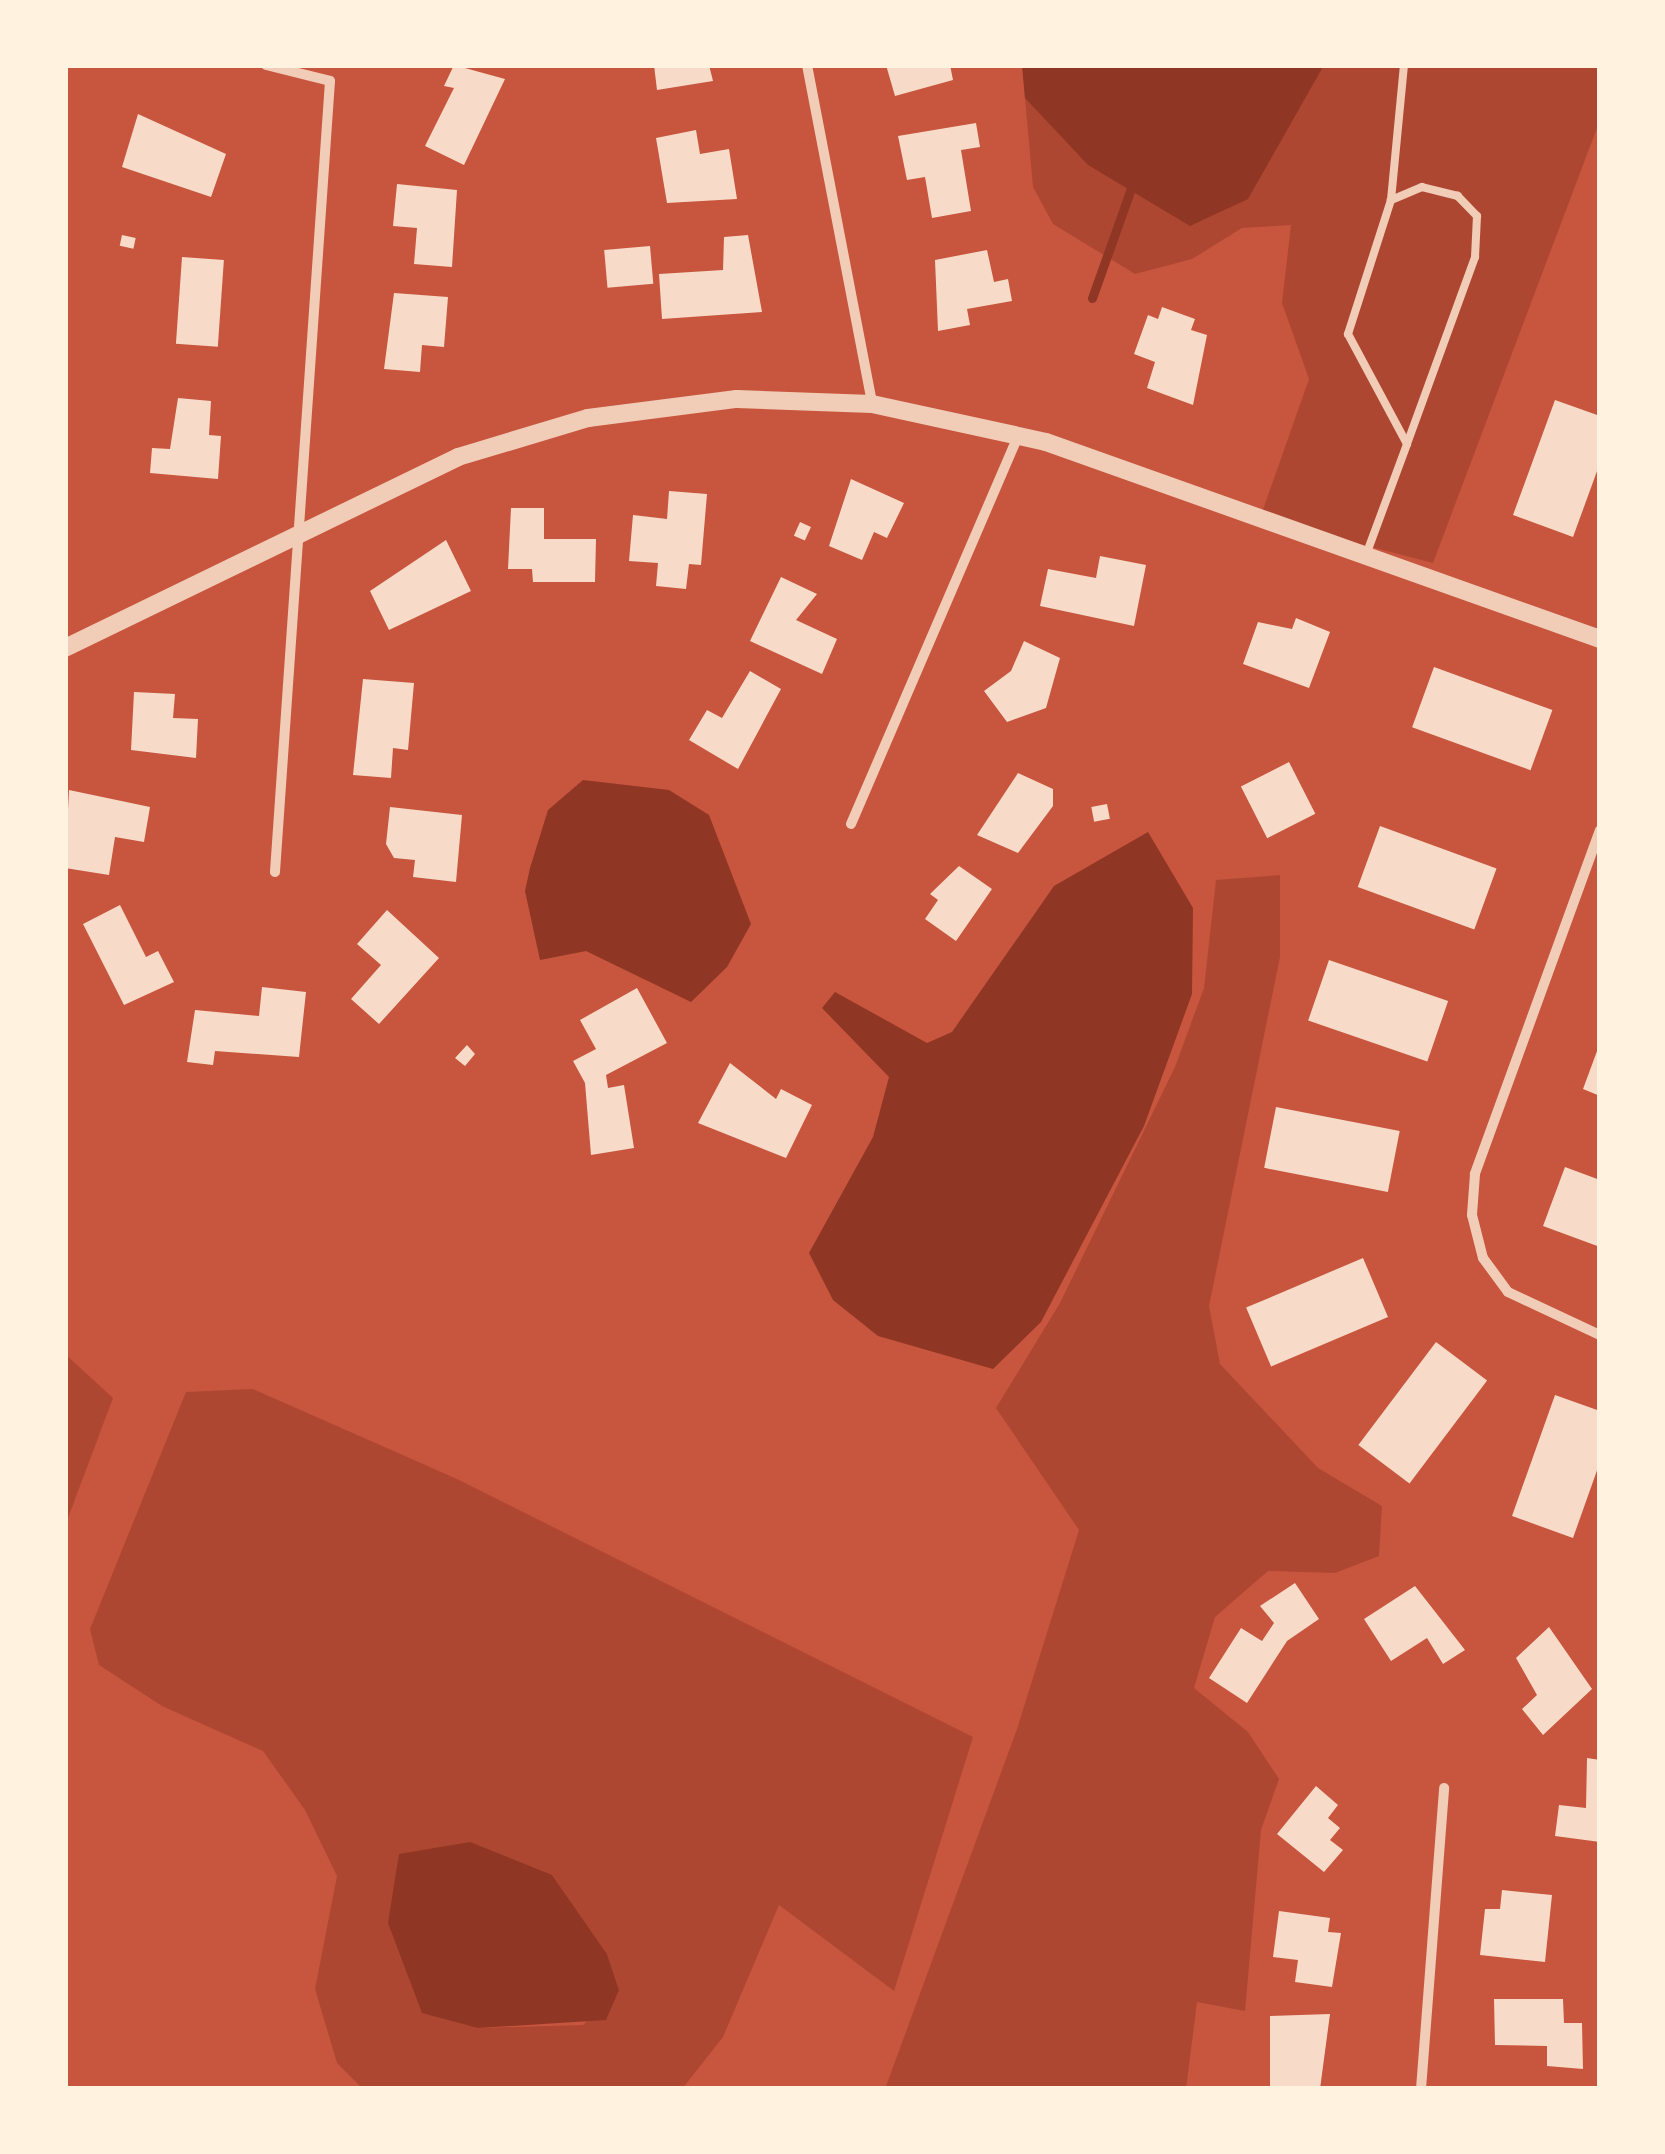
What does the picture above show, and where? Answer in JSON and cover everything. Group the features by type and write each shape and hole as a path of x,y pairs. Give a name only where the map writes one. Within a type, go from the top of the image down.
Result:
{"street":[{"path":"266,65 330,81 275,872"},
{"path":"807,65 872,404"},
{"path":"65,648 458,457 588,418 736,398 872,404 1016,441 1046,442 1600,639"},
{"path":"852,824 1016,441"},
{"path":"1600,830 1476,1174 1472,1215 1482,1258 1508,1292 1600,1335"},
{"path":"1421,2089 1444,1788"}],"lane":[{"path":"1404,65 1391,200 1348,334 1407,444"},
{"path":"1366,556 1475,257 1477,216 1458,196 1422,186 1391,200"}],"shaded area":[{"path":"1022,65 1600,65 1600,120 1433,563 1260,518 1309,379 1282,303 1291,225 1242,228 1192,259 1135,274 1053,224 1033,187"},
{"path":"1022,65 1324,65 1248,199 1190,226 1088,165 1025,98"},
{"path":"583,780 669,790 709,815 751,924 727,967 691,1002 586,951 540,960 525,891 530,868 548,810"},
{"path":"1148,832 1193,908 1192,994 1144,1126 1041,1322 993,1369 878,1336 833,1300 809,1253 873,1137 889,1077 822,1008 835,992 927,1043 952,1032 1054,886"},
{"path":"1280,875 1280,957 1209,1306 1220,1364 1318,1468 1382,1506 1379,1556 1335,1573 1268,1571 1215,1617 1194,1688 1248,1732 1279,1779 1261,1830 1245,2011 1197,2002 1186,2089 885,2089 1017,1729 1079,1530 996,1408 1060,1303 1175,1067 1204,988 1216,880"},
{"path":"65,1354 113,1398 65,1526"},
{"path":"253,1389 457,1479 973,1737 894,1991 779,1905 723,2037 682,2089 363,2089 337,2063 315,1989 337,1876 305,1810 263,1751 162,1706 99,1665 90,1629 186,1392","holes":["552,1875 607,1954 619,1990 583,2025 478,2028"]},
{"path":"470,1842 552,1875 607,1954 619,1990 606,2020 478,2028 422,2013 388,1923 399,1854"}],"building":[{"path":"454,65 505,79 464,165 425,146 454,88 444,86"},
{"path":"654,65 709,65 713,81 657,90"},
{"path":"886,65 950,65 953,80 895,96"},
{"path":"138,114 226,154 211,197 122,167"},
{"path":"976,123 980,147 961,150 971,211 932,218 925,177 907,180 898,136"},
{"path":"696,130 700,154 729,149 737,199 667,203 656,138"},
{"path":"397,184 457,190 452,267 414,264 417,228 393,226"},
{"path":"122,235 136,238 133,249 120,246"},
{"path":"748,235 762,312 662,319 659,274 723,270 724,237"},
{"path":"650,246 653,284 607,288 604,250"},
{"path":"987,250 994,282 1008,279 1012,301 967,309 970,325 938,331 935,260"},
{"path":"182,257 224,260 218,347 176,344"},
{"path":"394,293 448,297 444,347 422,345 420,372 384,369"},
{"path":"1162,307 1195,319 1191,330 1207,335 1193,405 1147,388 1155,362 1134,354 1148,315 1158,319"},
{"path":"178,398 211,401 209,435 221,436 218,479 150,473 152,448 170,449"},
{"path":"1555,400 1600,416 1600,463 1573,537 1513,515"},
{"path":"851,479 904,503 887,538 874,532 862,560 829,546"},
{"path":"669,491 707,494 701,565 689,564 686,589 656,586 658,563 629,561 633,515 667,519"},
{"path":"511,508 544,508 544,539 596,539 595,582 533,582 532,569 508,569"},
{"path":"800,522 811,527 805,541 794,536"},
{"path":"446,540 471,591 389,630 370,591"},
{"path":"1100,556 1146,565 1134,626 1040,606 1048,569 1096,578"},
{"path":"781,577 817,594 796,620 837,639 822,674 750,641"},
{"path":"1296,618 1330,632 1309,688 1243,664 1258,622 1292,629"},
{"path":"1024,641 1060,658 1046,708 1007,722 984,691 1011,671"},
{"path":"1434,667 1552,710 1531,770 1412,727"},
{"path":"750,671 781,689 738,769 689,740 707,710 722,718"},
{"path":"363,679 414,683 408,750 393,748 391,778 353,775"},
{"path":"134,692 175,694 173,718 198,719 196,758 131,750"},
{"path":"1289,762 1315,814 1267,838 1241,787"},
{"path":"1018,773 1053,789 1053,806 1018,853 977,835"},
{"path":"69,790 150,807 144,842 115,837 109,875 65,868"},
{"path":"1107,804 1110,819 1094,822 1091,807"},
{"path":"390,807 462,815 456,882 413,877 415,860 394,858 386,844"},
{"path":"1380,826 1497,868 1474,929 1358,887"},
{"path":"959,866 992,889 956,941 925,919 938,900 930,894"},
{"path":"120,905 146,957 158,951 174,982 124,1005 83,924"},
{"path":"387,910 439,958 379,1024 351,999 381,965 357,944"},
{"path":"1329,960 1448,1001 1427,1062 1308,1021"},
{"path":"262,987 306,992 299,1057 215,1051 213,1065 187,1062 195,1010 259,1016"},
{"path":"637,988 667,1043 606,1075 608,1088 624,1085 634,1148 591,1155 585,1083 573,1061 596,1049 580,1020"},
{"path":"1600,1043 1600,1096 1583,1089"},
{"path":"467,1045 475,1054 465,1066 455,1058"},
{"path":"730,1063 776,1099 781,1089 812,1105 786,1158 698,1123"},
{"path":"1276,1107 1400,1131 1388,1192 1264,1168"},
{"path":"1565,1167 1600,1180 1600,1247 1543,1226"},
{"path":"1363,1258 1388,1317 1271,1367 1246,1308"},
{"path":"1436,1342 1487,1381 1409,1484 1358,1445"},
{"path":"1555,1395 1600,1411 1600,1462 1573,1538 1512,1516"},
{"path":"1295,1583 1319,1619 1287,1641 1247,1703 1209,1678 1241,1628 1262,1641 1274,1623 1260,1606"},
{"path":"1415,1586 1465,1650 1443,1664 1427,1638 1391,1661 1364,1619"},
{"path":"1549,1627 1592,1689 1543,1735 1522,1709 1537,1695 1516,1658"},
{"path":"1587,1758 1600,1760 1600,1842 1555,1836 1559,1805 1586,1808"},
{"path":"1316,1786 1338,1805 1328,1818 1340,1828 1330,1840 1343,1850 1324,1872 1277,1834"},
{"path":"1502,1890 1552,1895 1545,1962 1480,1955 1485,1909 1500,1909"},
{"path":"1279,1911 1330,1918 1328,1932 1341,1933 1332,1987 1295,1982 1298,1960 1273,1957"},
{"path":"1494,1999 1563,1999 1564,2023 1582,2023 1583,2069 1547,2066 1547,2046 1495,2045"},
{"path":"1330,2014 1320,2089 1270,2089 1270,2016"}],"waterway":[{"path":"1092,298 1133,183"}]}
